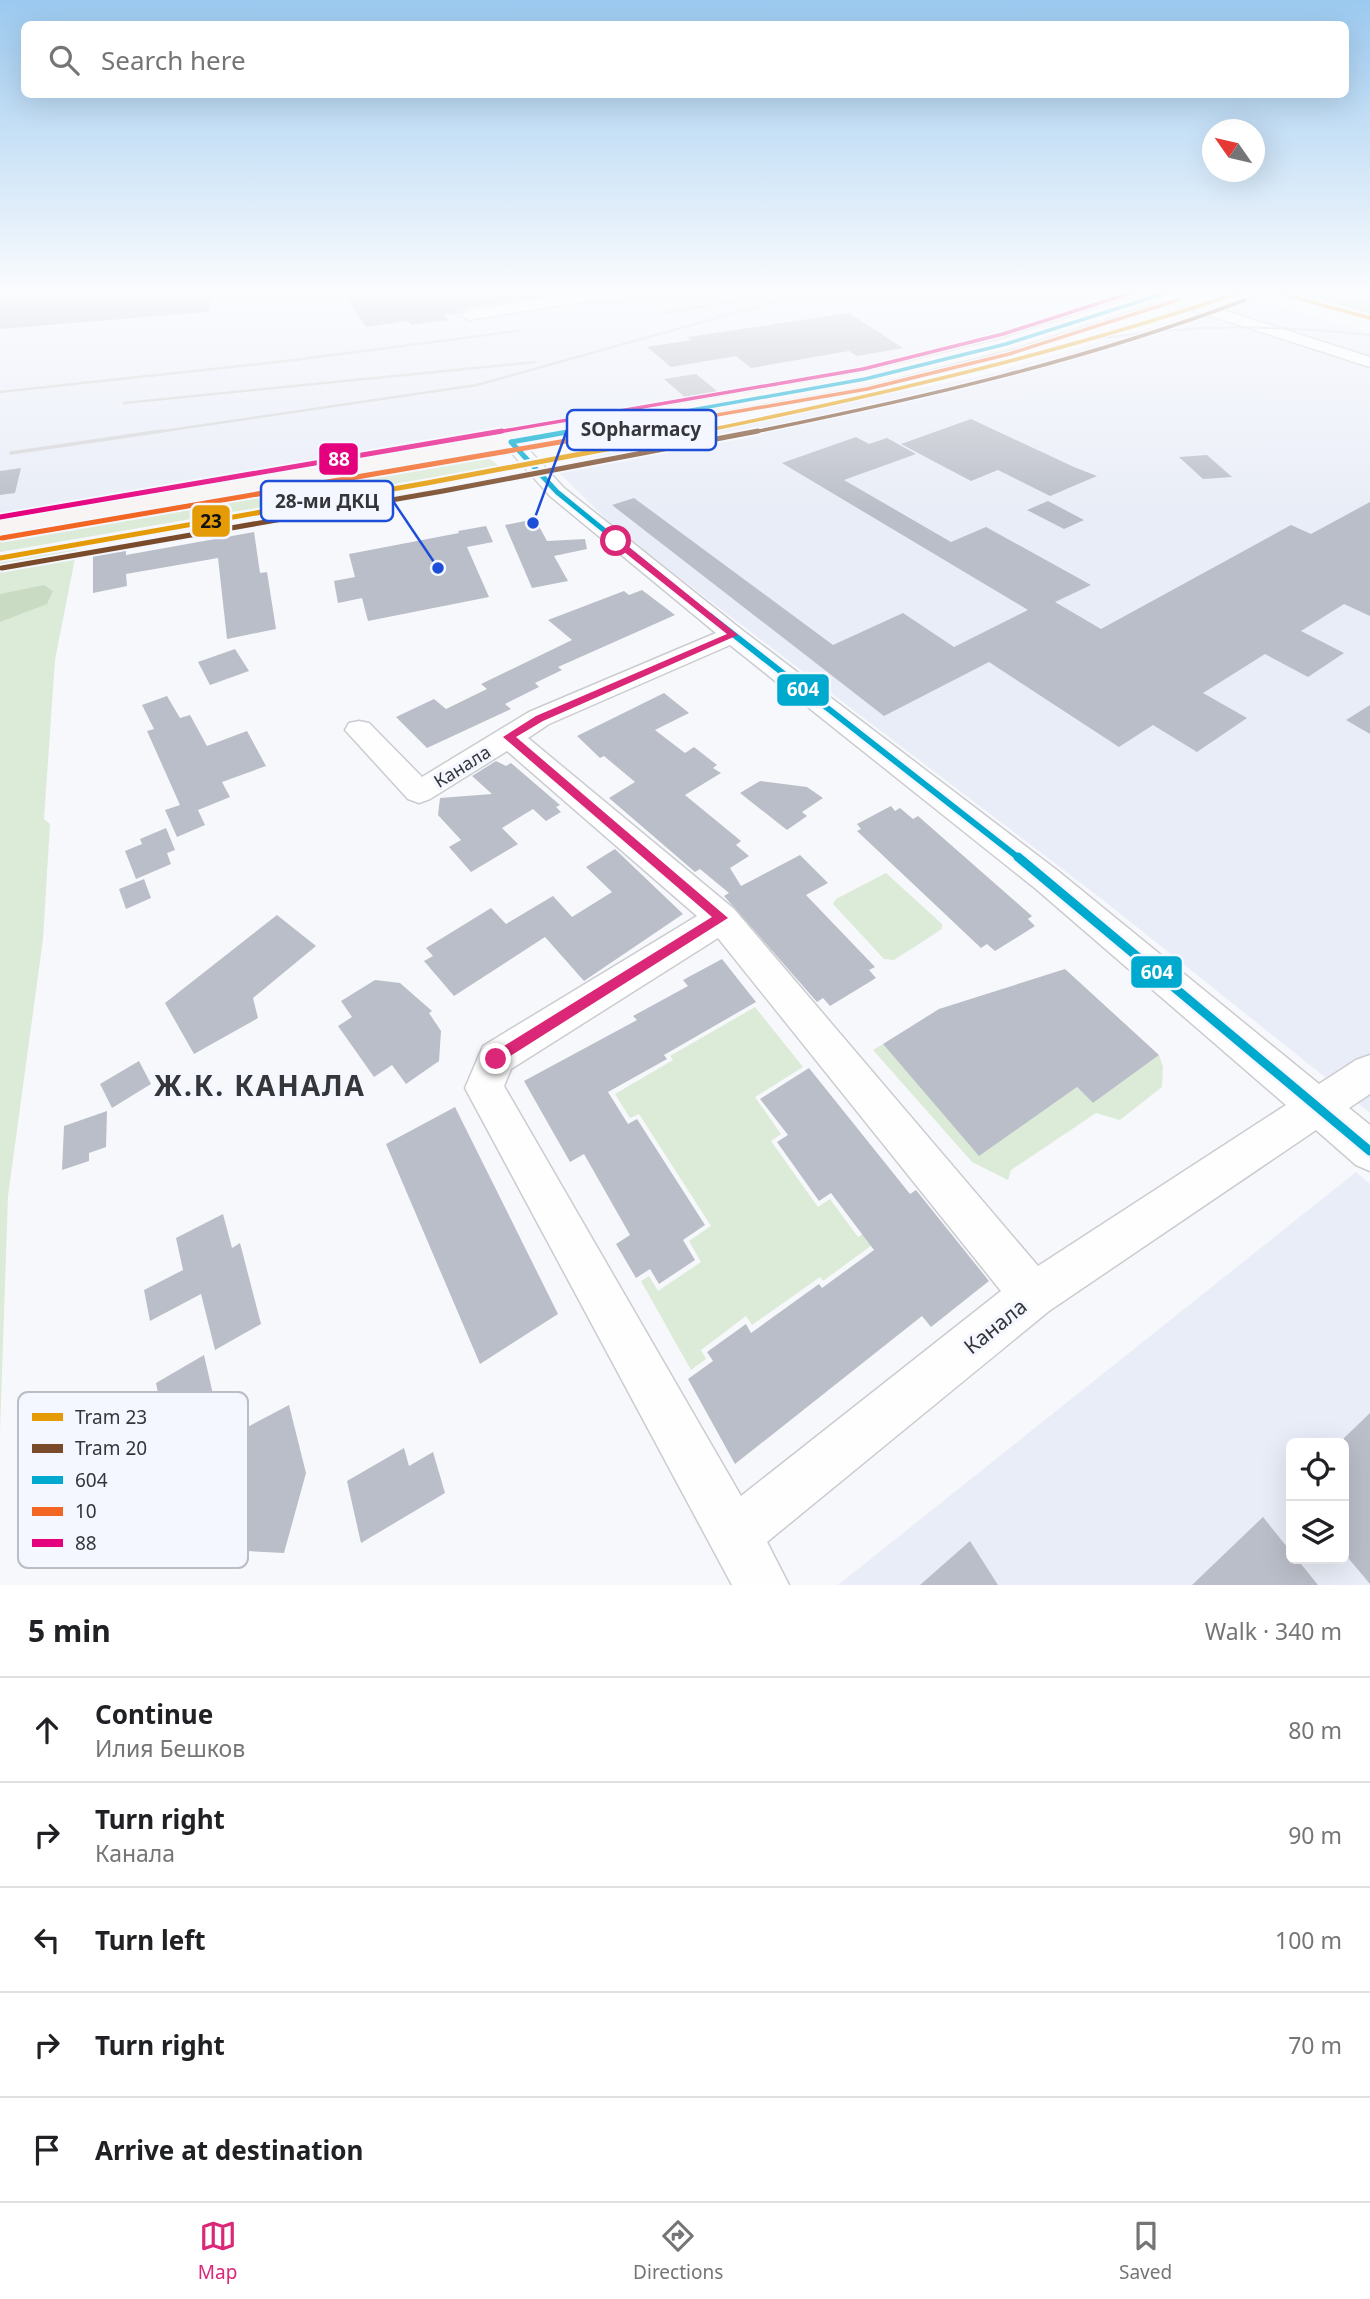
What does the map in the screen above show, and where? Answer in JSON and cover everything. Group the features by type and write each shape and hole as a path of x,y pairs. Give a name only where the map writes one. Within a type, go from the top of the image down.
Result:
{"main road":[{"path":"0,528 511,442 865,379 926,364"}],"street":[{"path":"511,442 557,492 733,635 1047,880 1370,1151"},
{"name":"Канала","path":"359,730 419,792 540,718 733,635"},
{"path":"509,737 722,918 1033,1295"},
{"path":"722,918 496,1059 484,1088 762,1585"},
{"name":"Канала","path":"733,1536 1033,1295 1370,1072"}],"shaded area":[{"path":"0,364 886,364 849,374 0,517"},
{"path":"1023,364 1370,364 1370,1113 1103,900 618,531 553,467 658,440 985,375"},
{"path":"1356,1172 1370,1184 1370,1585 838,1585"}],"green space":[{"path":"487,456 499,466 0,552 0,539"},
{"path":"77,548 55,660 44,819 50,824 43,939 8,1196 0,1432 0,560"},
{"path":"44,585 53,591 47,604 0,622 0,594"},
{"path":"886,873 942,924 942,929 894,960 884,959 833,904 836,899"},
{"path":"755,1007 803,1067 755,1097 781,1134 771,1141 818,1207 830,1199 858,1237 870,1229 879,1240 823,1281 820,1277 752,1325 746,1316 701,1350 706,1359 691,1370 641,1281 649,1276 658,1291 701,1262 689,1241 711,1226 639,1114 630,1118 615,1094 673,1060 670,1056"},
{"path":"883,1044 979,1155 1077,1087 1093,1103 1159,1055 1163,1067 1162,1087 1120,1120 1096,1113 1011,1170 1008,1180 972,1162 873,1050"}],"building":[{"path":"667,364 689,364 671,367"},
{"path":"746,364 774,364 751,368"},
{"path":"696,374 718,392 687,399 664,379"},
{"path":"971,419 1097,476 1050,496 998,470 971,481 901,444"},
{"path":"856,437 869,444 887,438 916,454 844,480 951,542 986,527 1091,585 1055,602 1101,629 1291,525 1311,534 1370,502 1370,616 1344,604 1301,631 1344,653 1308,677 1265,654 1203,693 1247,718 1197,752 1153,725 1119,747 989,662 884,716 612,505 634,498 833,645 903,613 954,647 1028,610 782,463"},
{"path":"1207,455 1232,477 1203,479 1179,457"},
{"path":"21,468 15,493 0,495 0,471"},
{"path":"1048,501 1084,520 1064,529 1027,510"},
{"path":"535,519 547,541 585,539 587,549 554,556 568,581 532,588 505,525"},
{"path":"486,526 493,542 467,547 489,597 368,621 362,598 338,603 334,581 355,577 349,554"},
{"path":"254,532 260,573 267,572 276,629 227,639 218,558 126,574 127,586 93,593 93,554 126,548 126,555"},
{"path":"642,590 675,615 558,667 562,670 535,683 539,687 505,704 511,709 427,748 396,717 434,699 446,709 487,689 481,684 572,640 548,620 624,591 629,595"},
{"path":"235,649 249,671 210,685 198,662"},
{"path":"664,693 689,713 655,730 685,753 694,747 717,765 713,768 721,773 685,795 741,841 736,845 749,856 730,868 741,886 800,855 828,883 806,895 875,967 869,970 876,978 830,1006 823,998 817,1002 724,896 729,893 700,869 695,872 609,798 635,782 604,756 600,758 577,736"},
{"path":"167,696 180,718 190,715 207,746 247,731 266,766 222,782 230,797 198,810 205,825 177,837 165,810 180,805 147,731 154,729 142,705"},
{"path":"1370,705 1370,734 1346,720"},
{"path":"496,761 506,766 511,763 560,805 556,807 561,812 546,821 533,809 502,828 518,844 471,872 449,847 461,840 438,815 440,798 492,794 472,776"},
{"path":"760,781 807,787 823,798 802,812 807,816 787,830 740,793"},
{"path":"891,806 895,811 900,808 913,819 918,816 1032,916 1028,919 1035,926 995,951 987,944 981,948 857,831 861,829 857,824"},
{"path":"166,828 175,850 167,853 171,864 136,879 125,851 142,844 140,839"},
{"path":"615,849 683,914 584,981 545,937 454,996 424,961 433,956 426,948 491,908 506,924 553,896 572,917 612,892 586,867"},
{"path":"144,879 151,898 126,909 119,889"},
{"path":"277,915 316,946 253,998 258,1018 194,1054 165,1003"},
{"path":"722,959 756,1002 664,1055 667,1059 608,1092 628,1124 637,1119 705,1225 683,1240 695,1260 659,1284 650,1269 636,1278 616,1244 630,1235 584,1154 570,1162 524,1081 637,1020 633,1016 688,986 683,980"},
{"path":"1065,969 1159,1055 1093,1103 1077,1087 979,1156 883,1044 939,1009"},
{"path":"375,980 400,983 432,1011 429,1013 441,1031 439,1061 406,1084 392,1065 374,1077 338,1026 352,1017 341,1001"},
{"path":"139,1061 151,1084 112,1108 100,1084"},
{"path":"809,1068 910,1194 916,1190 989,1281 931,1327 922,1316 735,1464 688,1379 713,1361 707,1352 746,1324 751,1333 819,1284 822,1288 874,1250 831,1193 819,1201 777,1142 788,1135 760,1099"},
{"path":"455,1107 558,1314 480,1364 386,1144"},
{"path":"107,1111 106,1147 89,1153 89,1161 62,1170 64,1126"},
{"path":"223,1214 232,1248 240,1243 261,1324 215,1350 201,1294 150,1321 144,1290 183,1270 176,1238"},
{"path":"204,1355 212,1392 158,1392 156,1383"},
{"path":"289,1405 306,1473 284,1553 248,1551 248,1427"},
{"path":"1370,1413 1370,1584 1349,1559 1349,1438 1344,1438"},
{"path":"404,1448 409,1466 433,1452 445,1493 361,1543 347,1481"},
{"path":"1263,1517 1286,1546 1286,1564 1301,1564 1318,1585 1192,1585"},
{"path":"970,1541 998,1585 920,1585"}],"railway":[{"path":"0,392 259,364"},
{"path":"124,403 515,364"},
{"path":"150,433 477,385 552,364"},
{"path":"11,453 162,431"}],"tram line":[{"name":"23","path":"0,558 512,468 825,406 1003,364"},
{"name":"20","path":"2,568 707,441 912,399 1051,364"}],"transit line":[{"name":"88","path":"0,517 883,364"},
{"name":"604","path":"511,442 865,379 926,364"},
{"name":"10","path":"2,538 867,389 969,364"},
{"name":"604","path":"511,442 557,492 733,635 1047,880 1370,1151"}],"place":[{"name":"SOpharmacy","path":"533,523"},
{"name":"28-ми ДКЦ","path":"438,568"}],"district":[{"name":"Ж.К. КАНАЛА","path":"260,1085"}],"route":[{"path":"496,1059 722,918 509,737 540,718 733,635 616,541"}]}
